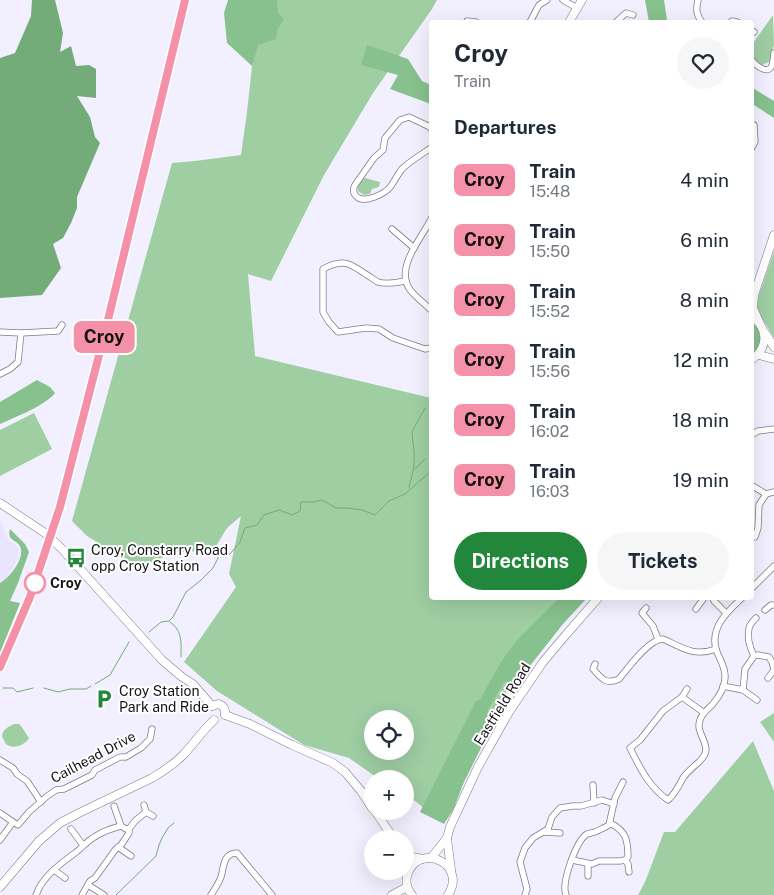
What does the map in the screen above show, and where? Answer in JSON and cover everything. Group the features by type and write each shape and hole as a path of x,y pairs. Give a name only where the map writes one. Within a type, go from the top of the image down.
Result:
{"street":[{"path":"531,20 539,5 547,0"},
{"path":"563,0 577,8"},
{"path":"570,20 582,0"},
{"path":"698,0 696,10 701,20"},
{"path":"618,20 626,13 634,15"},
{"path":"754,63 760,68 768,69 774,62 774,52"},
{"path":"429,127 409,117 400,120 385,138 383,150 374,158 354,185 354,194 365,200 390,188 402,169 429,149"},
{"path":"754,125 754,144"},
{"path":"429,224 408,258 405,271 406,281 410,290 429,308"},
{"path":"392,229 414,248"},
{"path":"754,294 774,235"},
{"path":"406,281 387,284 378,282 356,266 342,262 332,264 323,268 323,312 328,322 338,332 366,328 379,329 393,338 425,349 429,348"},
{"path":"754,310 774,347"},
{"path":"754,320 762,327 765,339 759,355 754,358"},
{"path":"0,332 61,332 62,325"},
{"path":"0,374 18,362 21,333"},
{"path":"759,355 774,359"},
{"path":"754,434 774,429"},
{"path":"754,487 766,494"},
{"path":"755,537 758,528 759,505 766,494 774,492"},
{"path":"0,503 45,533 62,549 162,660 182,677 194,684 212,706"},
{"path":"754,527 758,528"},
{"path":"754,586 774,566"},
{"name":"Eastfield Road","path":"458,895 453,884 447,838 450,826 478,767 509,712 549,655 596,600"},
{"path":"696,609 702,600"},
{"path":"714,600 726,613"},
{"path":"665,806 684,777 704,757 706,751 699,731 699,721 703,712 719,696 726,680 724,667 716,650 716,632 719,622 740,600"},
{"path":"764,610 774,606"},
{"path":"641,613 653,626 658,639"},
{"path":"754,656 750,650 748,636 749,626 756,618"},
{"path":"592,669 605,681 619,679 650,644 658,639 664,639 694,653 706,653 716,650"},
{"path":"743,690 745,669 754,656 769,657 774,669 768,678"},
{"path":"724,686 743,690 757,700"},
{"path":"668,800 659,794 645,777 627,750 640,740 663,711 682,697 688,689"},
{"path":"682,697 703,712"},
{"path":"0,887 39,841 60,824 78,813 163,772 181,758 208,725 214,720 221,719 225,714 225,709 218,704 210,709 209,714 214,720"},
{"path":"225,714 333,763 345,772 364,797"},
{"name":"Cailhead Drive","path":"0,840 13,822 18,825 29,812 56,790 64,789 92,775 95,770 120,757 126,757 141,748 150,739 152,730"},
{"path":"0,760 13,768 17,774 27,781 41,802"},
{"path":"566,895 564,890 566,876 575,851 587,834 609,826 615,801 623,782"},
{"path":"592,784 594,803"},
{"path":"525,895 527,889 520,862 525,848 533,838 548,829 552,817 560,808 582,806 602,800 615,801"},
{"path":"144,804 146,812 153,816"},
{"path":"114,806 122,826 129,829"},
{"path":"82,895 90,881 95,878 115,850 121,845 135,821 146,812"},
{"path":"0,813 13,822"},
{"path":"572,860 592,864 599,861 625,860 628,857 628,844 624,833 610,823"},
{"path":"36,895 38,887 54,870 95,836 122,826"},
{"path":"71,829 84,845"},
{"path":"543,832 560,833"},
{"name":"Eastfield Road","path":"406,883 410,869 414,864 427,858 447,838"},
{"path":"118,847 131,856"},
{"path":"211,895 221,879 224,863 232,854 237,853 272,895"},
{"path":"414,856 442,861 451,872"},
{"path":"625,860 628,864 629,872"},
{"path":"588,864 588,876"},
{"path":"54,870 65,878"},
{"path":"0,895 6,879"},
{"path":"406,880 412,895"},
{"path":"392,895 406,883"},
{"path":"448,895 453,884"},
{"path":"88,885 104,895"}],"shaded area":[{"path":"32,0 55,0 63,33 60,52 71,46 76,66 89,65 96,69 96,98 77,96 90,117 95,137 100,143 77,197 77,208 71,223 63,238 53,244 61,268 42,295 0,298 0,58 15,53 31,16"},
{"path":"228,0 278,0 278,13 284,19 277,30 276,39 258,45 252,66 227,43 224,13"},
{"path":"265,0 437,0 373,93 324,175 271,281 248,274 255,356 429,398 429,600 572,600 522,663 440,821 414,800 414,770 366,770 349,758 304,745 217,691 184,662 236,587 229,574 241,516 227,528 216,546 202,551 175,552 139,568 87,536 72,521 172,163 241,155 252,66"},
{"path":"645,0 664,0 667,20 649,20"},
{"path":"773,15 774,45 769,62 762,65 754,59 754,42"},
{"path":"367,45 408,59 422,81 429,84 429,103 390,89 398,75 361,65"},
{"path":"754,89 774,101 774,118 754,105"},
{"path":"365,178 380,182 379,187 372,189 370,194 364,195 358,191 358,187"},
{"path":"774,251 774,338 757,310 758,298"},
{"path":"754,325 758,330 760,338 755,351"},
{"path":"37,380 50,387 55,393 37,407 0,424 0,402"},
{"path":"34,413 52,449 0,476 0,430"},
{"path":"0,521 8,540 19,548 18,558 12,570 0,582"},
{"path":"10,529 25,544 29,552 10,601 20,603 0,653 0,583 15,569 21,554 20,546 10,536"},
{"path":"557,600 585,600 563,624 514,686 505,681 487,711 501,718 485,740 464,782 453,810 444,824 420,812 476,701 480,700 501,662 517,640"},
{"path":"774,713 774,742 760,722"},
{"path":"19,724 29,738 22,745 12,747 6,744 2,736 8,727"},
{"path":"753,741 774,791 774,895 638,895 645,882 664,832 675,832"}],"waterway":[{"path":"409,488 414,460 412,434 425,408"},
{"path":"415,469 425,459"},
{"path":"149,632 161,622 169,621 173,617 186,592 213,568 220,554 230,554 240,542 245,528 257,525 264,515 279,510 292,515 300,511 301,502 322,500 336,508 362,510 375,515 389,501 405,494 429,473"},
{"path":"170,622 179,633 181,657"},
{"path":"95,684 110,675 129,642"},
{"path":"44,688 58,692 70,689 86,689 91,686"},
{"path":"3,688 13,688 17,692 33,688"},
{"path":"116,895 156,856 162,838 168,828 174,823"}],"railway":[{"path":"0,672 32,598 64,508 188,0"}],"train":[{"name":"Croy","path":"0,667 30,597 60,507 108,320 185,0"}],"place":[{"name":"Croy, Constarry Road opp Croy Station","path":"76,558"},
{"name":"Croy","path":"35,583"},
{"name":"Croy Station Park and Ride","path":"104,699"}]}
